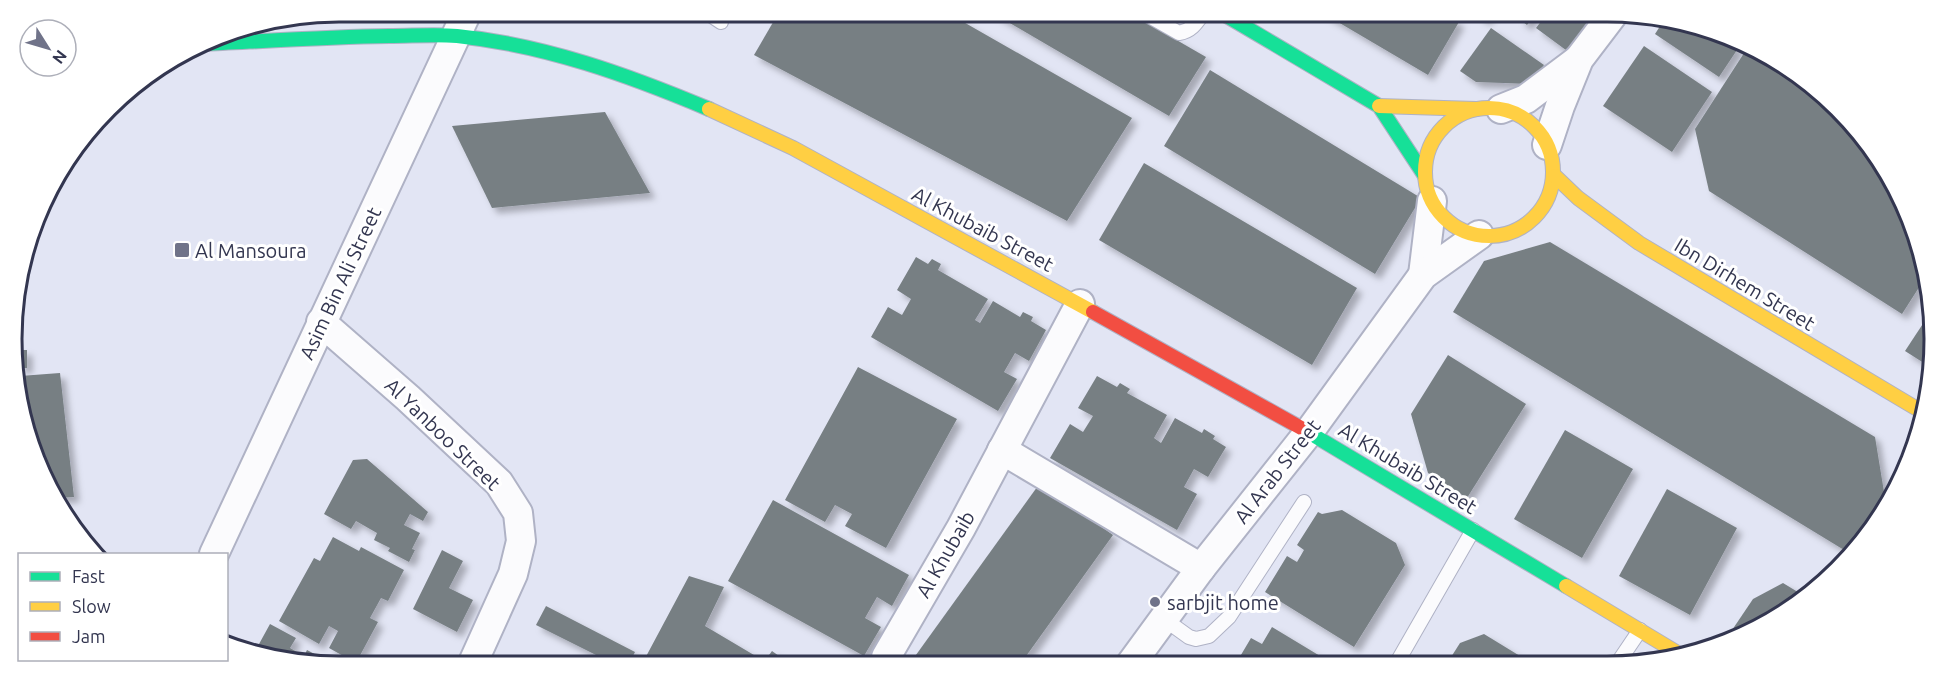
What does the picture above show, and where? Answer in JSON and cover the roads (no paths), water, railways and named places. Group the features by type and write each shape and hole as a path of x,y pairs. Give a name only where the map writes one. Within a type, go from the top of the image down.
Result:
{"street":[{"path":"1237,22 1379,106 1444,217 1460,229 1479,236 1505,234 1523,225 1539,212 1549,194 1555,176 1547,145 1536,128 1520,116 1489,109 1379,106"},
{"path":"1547,145 1560,106 1580,59 1607,22"},
{"name":"Al Khubaib Street","path":"229,43 371,36 461,24 529,48 598,68 723,114 793,148 1309,432 1673,649"},
{"name":"Asim Bin Ali Street","path":"215,553 461,24"},
{"path":"1428,188 1426,158 1433,141 1444,127 1459,116 1526,99 1580,59"},
{"name":"Ibn Dirhem Street","path":"1555,176 1578,198 1640,243 1916,408"},
{"name":"Al Arab Street","path":"1423,274 1428,188"},
{"name":"Al Arab Street","path":"1137,656 1201,568 1309,432 1423,274 1479,236"},
{"name":"Al Khubaib","path":"887,656 961,528 1080,304"},
{"name":"Al Yanboo Street","path":"321,322 408,398 499,483 518,513 521,541 513,574 476,656"},
{"path":"1002,450 1201,568"}],"lane":[{"path":"1160,22 1179,33 1186,32 1197,22"},
{"path":"1164,619 1189,637 1196,639 1209,636 1229,617 1304,502"},
{"path":"1401,656 1473,530"},
{"path":"1622,656 1640,630"}],"place":[{"name":"Al Mansoura","path":"182,250"},
{"name":"sarbjit home","path":"1155,602"}]}
